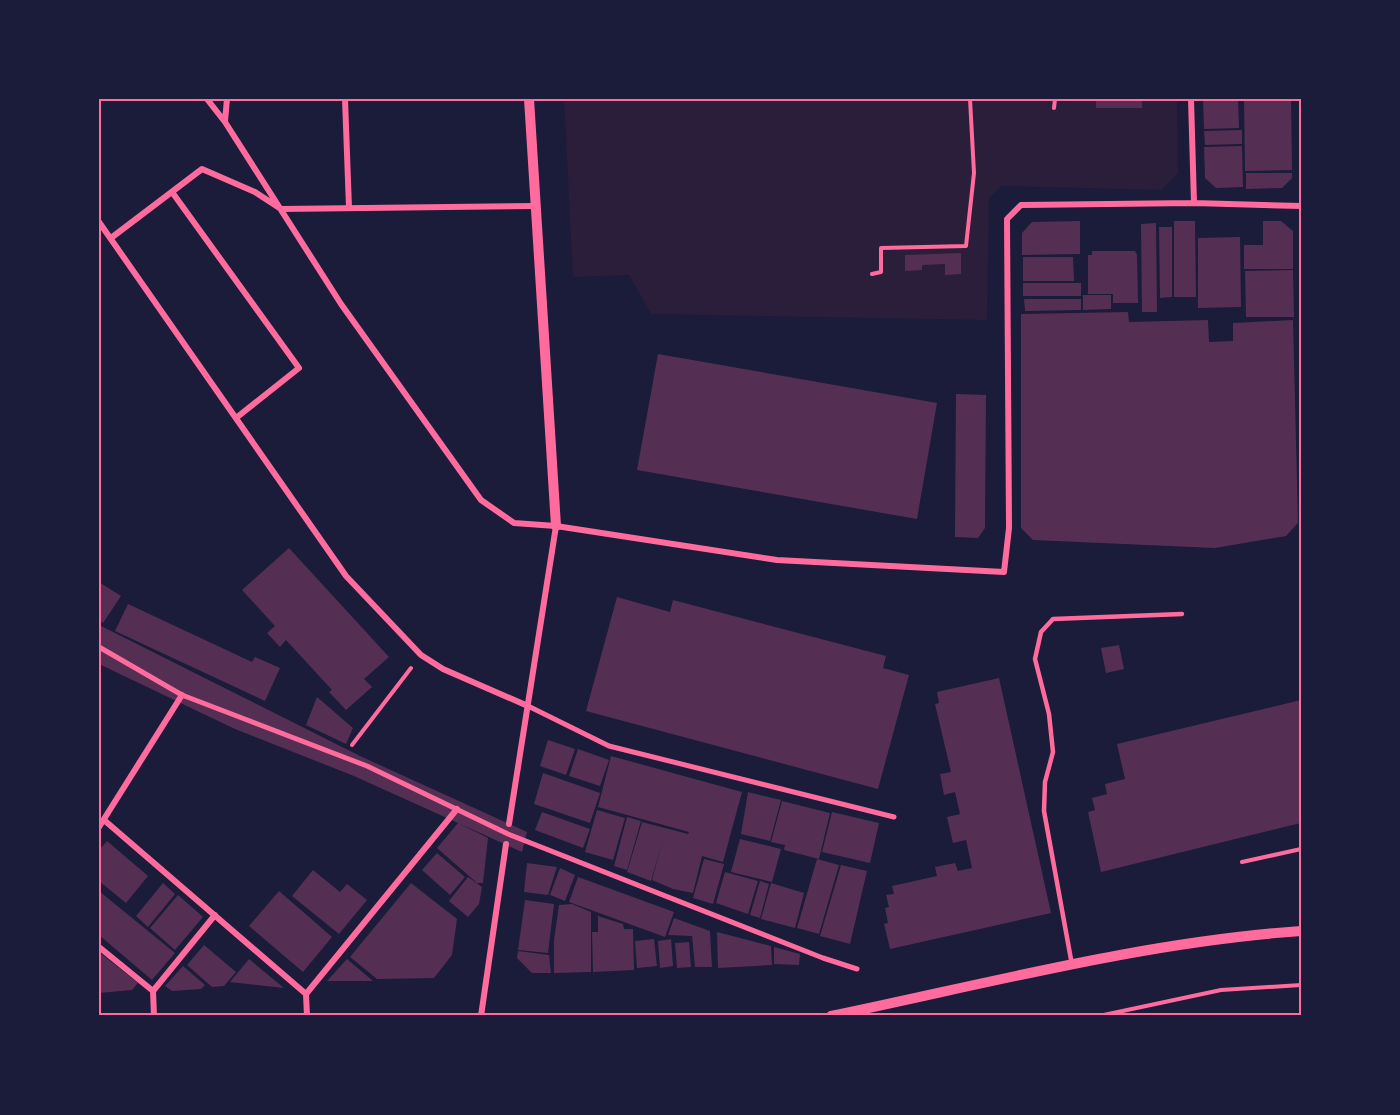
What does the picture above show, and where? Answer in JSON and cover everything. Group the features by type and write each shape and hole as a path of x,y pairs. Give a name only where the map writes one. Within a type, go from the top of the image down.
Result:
{"street":[{"path":"207,99 225,122 340,304 481,500 514,523 556,526 777,560 1004,572 1009,528 1007,219 1021,205 1194,203 1301,206"},
{"path":"225,122 227,99"},
{"path":"345,99 349,208"},
{"path":"509,824 556,526 529,99"},
{"path":"1191,99 1194,203"},
{"path":"111,238 202,170 255,192 281,209 536,206"},
{"path":"172,192 298,368 236,418"},
{"path":"99,222 346,576 421,655 443,669 528,706 609,746 894,817"},
{"path":"99,647 183,695 343,756 525,841 823,958 857,969"},
{"path":"99,827 183,695"},
{"path":"307,1016 306,994 457,809"},
{"path":"104,820 306,994"},
{"path":"481,1016 506,844"},
{"path":"153,1016 153,991 215,915"},
{"path":"831,1016 1072,965 1230,936 1301,932"},
{"path":"99,947 153,991"}],"lane":[{"path":"1072,965 1044,811 1045,782 1053,752 1049,714 1035,659 1041,632 1053,619 1182,614"}],"path":[{"path":"872,274 881,272 881,248 966,246 974,173 970,99"},
{"path":"1054,108 1055,99"},
{"path":"343,756 421,655"},
{"path":"1242,862 1301,849"},
{"path":"1099,1016 1221,990 1301,985"}],"shaded area":[{"path":"564,99 1177,99 1178,173 1162,190 1002,186 989,198 987,320 651,314 629,275 573,277"}],"building":[{"path":"1096,99 1142,99 1142,108 1096,108"},
{"path":"1203,99 1238,99 1239,128 1204,129"},
{"path":"1244,99 1291,99 1292,170 1245,171"},
{"path":"1242,130 1242,144 1205,145 1204,131"},
{"path":"1242,146 1243,187 1216,188 1205,178 1204,147"},
{"path":"1246,173 1292,173 1292,178 1282,188 1246,189"},
{"path":"1080,221 1080,254 1022,255 1022,233 1032,222"},
{"path":"1174,221 1195,221 1196,297 1174,297"},
{"path":"1263,221 1281,221 1293,231 1293,269 1244,269 1244,245 1263,245"},
{"path":"1156,223 1157,312 1142,312 1141,224"},
{"path":"1159,227 1172,227 1172,297 1160,298"},
{"path":"1240,237 1241,307 1198,308 1198,238"},
{"path":"1092,251 1135,251 1138,303 1113,303 1113,294 1088,294 1088,255 1092,255"},
{"path":"961,253 961,274 945,275 945,264 922,265 922,270 905,271 905,255"},
{"path":"1023,257 1073,257 1074,281 1023,281"},
{"path":"1293,270 1294,317 1246,317 1245,271"},
{"path":"1023,283 1081,283 1081,296 1023,296"},
{"path":"1083,295 1111,295 1111,309 1083,310"},
{"path":"1024,299 1081,299 1081,310 1025,311"},
{"path":"1128,312 1129,322 1208,320 1209,342 1233,341 1233,323 1293,320 1298,523 1286,536 1215,548 1033,540 1021,528 1021,314"},
{"path":"658,354 937,403 917,519 637,470"},
{"path":"956,394 986,395 985,528 978,538 955,537"},
{"path":"289,548 389,657 364,679 372,687 346,710 329,692 332,690 286,640 280,647 267,633 275,626 242,590"},
{"path":"99,582 121,596 103,623 99,620"},
{"path":"617,597 670,612 673,600 886,656 883,668 909,675 878,789 586,711"},
{"path":"128,604 252,662 255,657 280,668 265,701 115,631"},
{"path":"99,625 360,756 527,832 522,852 354,776 235,729 99,664"},
{"path":"1119,645 1124,669 1106,673 1101,648"},
{"path":"999,678 1051,913 890,949 884,924 888,923 885,908 889,907 886,895 894,894 892,886 937,876 935,867 955,863 958,871 972,868 966,840 953,843 947,817 960,814 955,792 944,795 940,774 951,772 935,704 939,703 937,692"},
{"path":"317,697 353,728 346,744 306,725"},
{"path":"1301,700 1301,823 1101,872 1088,812 1095,810 1092,798 1107,794 1105,784 1125,779 1117,744"},
{"path":"548,740 575,749 566,775 540,766"},
{"path":"578,749 609,760 600,786 569,776"},
{"path":"611,756 742,792 723,862 702,856 693,893 673,889 652,880 663,840 651,881 627,872 642,822 688,834 689,832 598,807"},
{"path":"543,773 600,793 590,823 534,804"},
{"path":"748,792 781,800 770,841 741,834"},
{"path":"782,801 830,813 819,859 784,850 785,845 771,842"},
{"path":"597,810 625,818 613,860 585,852"},
{"path":"542,812 590,829 583,848 535,830"},
{"path":"832,812 879,823 870,863 822,852"},
{"path":"627,817 641,821 627,870 614,866"},
{"path":"458,823 488,838 483,883 477,883 437,848"},
{"path":"740,839 781,849 772,882 731,872"},
{"path":"107,841 148,876 126,903 99,881 99,850"},
{"path":"437,853 465,877 450,895 422,870"},
{"path":"704,859 724,864 713,904 693,898"},
{"path":"817,859 839,865 819,934 797,928"},
{"path":"527,863 557,867 548,895 524,892"},
{"path":"841,865 867,871 850,944 820,936"},
{"path":"560,868 575,875 565,901 550,895"},
{"path":"313,870 340,892 347,884 367,900 339,934 292,896"},
{"path":"725,872 758,881 748,914 716,903"},
{"path":"468,877 482,887 479,904 468,917 449,901"},
{"path":"578,877 674,912 665,937 569,902"},
{"path":"760,881 769,884 760,918 750,915"},
{"path":"163,883 175,894 148,927 136,916"},
{"path":"411,883 457,919 452,955 434,978 377,979 350,957"},
{"path":"771,883 804,893 795,928 761,919"},
{"path":"99,891 175,953 152,980 99,935"},
{"path":"279,891 332,937 303,972 249,926"},
{"path":"178,895 203,917 175,950 150,928"},
{"path":"525,900 554,904 548,953 518,950"},
{"path":"572,904 591,912 591,972 554,973 554,940 559,905"},
{"path":"598,916 623,924 624,929 633,929 634,970 593,972 592,932 598,932"},
{"path":"674,918 710,931 712,967 695,967 692,936 668,935"},
{"path":"717,932 771,946 772,965 718,968"},
{"path":"654,939 657,966 637,968 635,941"},
{"path":"671,939 673,966 660,968 658,941"},
{"path":"689,942 691,967 677,968 675,943"},
{"path":"204,945 236,972 224,986 212,987 187,965"},
{"path":"774,947 800,954 799,965 774,964"},
{"path":"518,951 549,955 551,973 532,973 517,958"},
{"path":"99,952 138,983 132,990 99,993"},
{"path":"249,959 284,988 230,982"},
{"path":"347,959 373,981 327,981"},
{"path":"183,966 205,985 201,989 172,991 165,986"}]}
